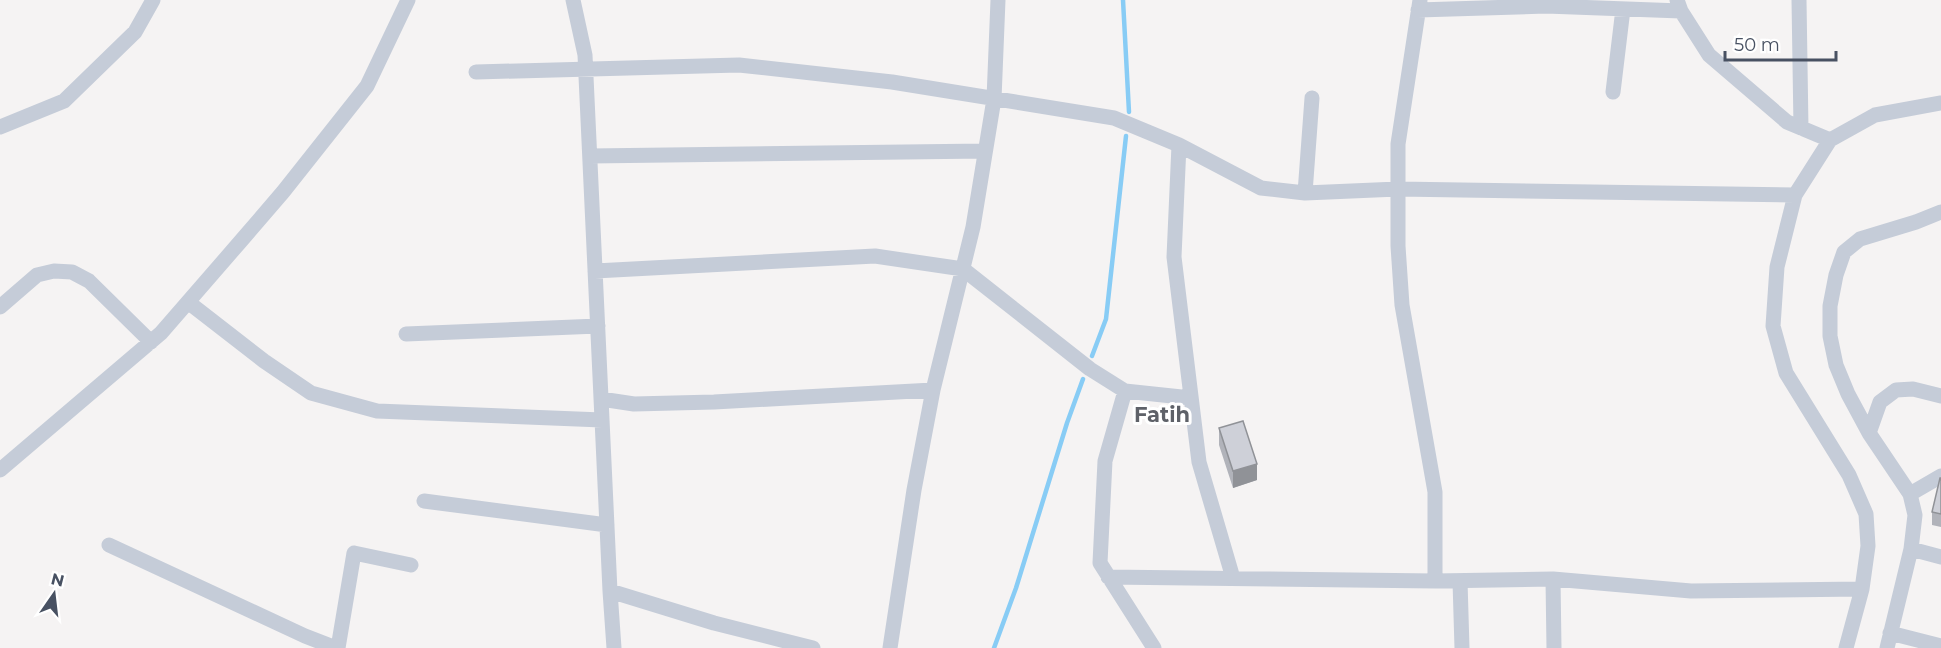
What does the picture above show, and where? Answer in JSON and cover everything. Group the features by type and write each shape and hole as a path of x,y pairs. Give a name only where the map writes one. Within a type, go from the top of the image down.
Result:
{"street":[{"path":"0,127 64,101 135,32 153,0"},
{"path":"0,470 161,333 284,192 367,86 408,0"},
{"path":"573,0 586,68 614,648"},
{"path":"890,648 914,490 933,390 973,227 994,99 998,0"},
{"path":"1799,0 1801,128"},
{"path":"1435,581 1435,492 1402,305 1398,246 1398,144 1419,5 1623,9 1679,6 1709,55 1787,122 1830,140"},
{"path":"1613,92 1623,9"},
{"path":"476,72 739,65 892,82 1114,118 1179,145 1261,188 1305,193 1398,189 1795,195"},
{"path":"1305,193 1312,98"},
{"path":"1846,648 1862,589 1868,546 1866,514 1849,475 1786,373 1773,326 1777,267 1795,195 1830,140 1875,115 1941,103"},
{"path":"1179,145 1174,257 1191,398 1199,462 1233,579"},
{"path":"590,156 985,151"},
{"path":"1941,213 1860,239 1844,252 1836,275 1830,306 1830,336 1836,365 1848,394 1869,433 1910,494 1915,515 1911,549 1889,641 1941,646"},
{"path":"595,271 875,256 963,269 1090,369 1125,392 1191,398"},
{"path":"0,307 37,275 54,270 72,272 89,281 151,342"},
{"path":"188,302 264,361 311,393 377,411 602,420"},
{"path":"406,334 598,326"},
{"path":"1869,433 1880,402 1896,390 1913,389 1941,396"},
{"path":"601,399 634,404 714,402 933,390"},
{"path":"1125,392 1104,461 1100,563 1154,648"},
{"path":"1910,494 1941,476"},
{"path":"424,501 607,525"},
{"path":"109,545 305,636 337,648 354,554 411,565"},
{"path":"1911,549 1941,557"},
{"path":"1108,577 1435,581 1553,579 1691,591 1862,589"},
{"path":"1553,579 1554,648"},
{"path":"1460,581 1462,648"},
{"path":"610,591 714,623 793,645 813,648"}],"building":[{"path":"1243,421 1257,464 1233,471 1219,428"},
{"path":"1941,478 1941,514 1932,512"}],"waterway":[{"path":"1123,0 1129,112"},
{"path":"1092,356 1106,319 1126,136"},
{"path":"994,648 1016,588 1067,423 1083,379"}],"district":[{"name":"Fatih","path":"1162,414"}]}
